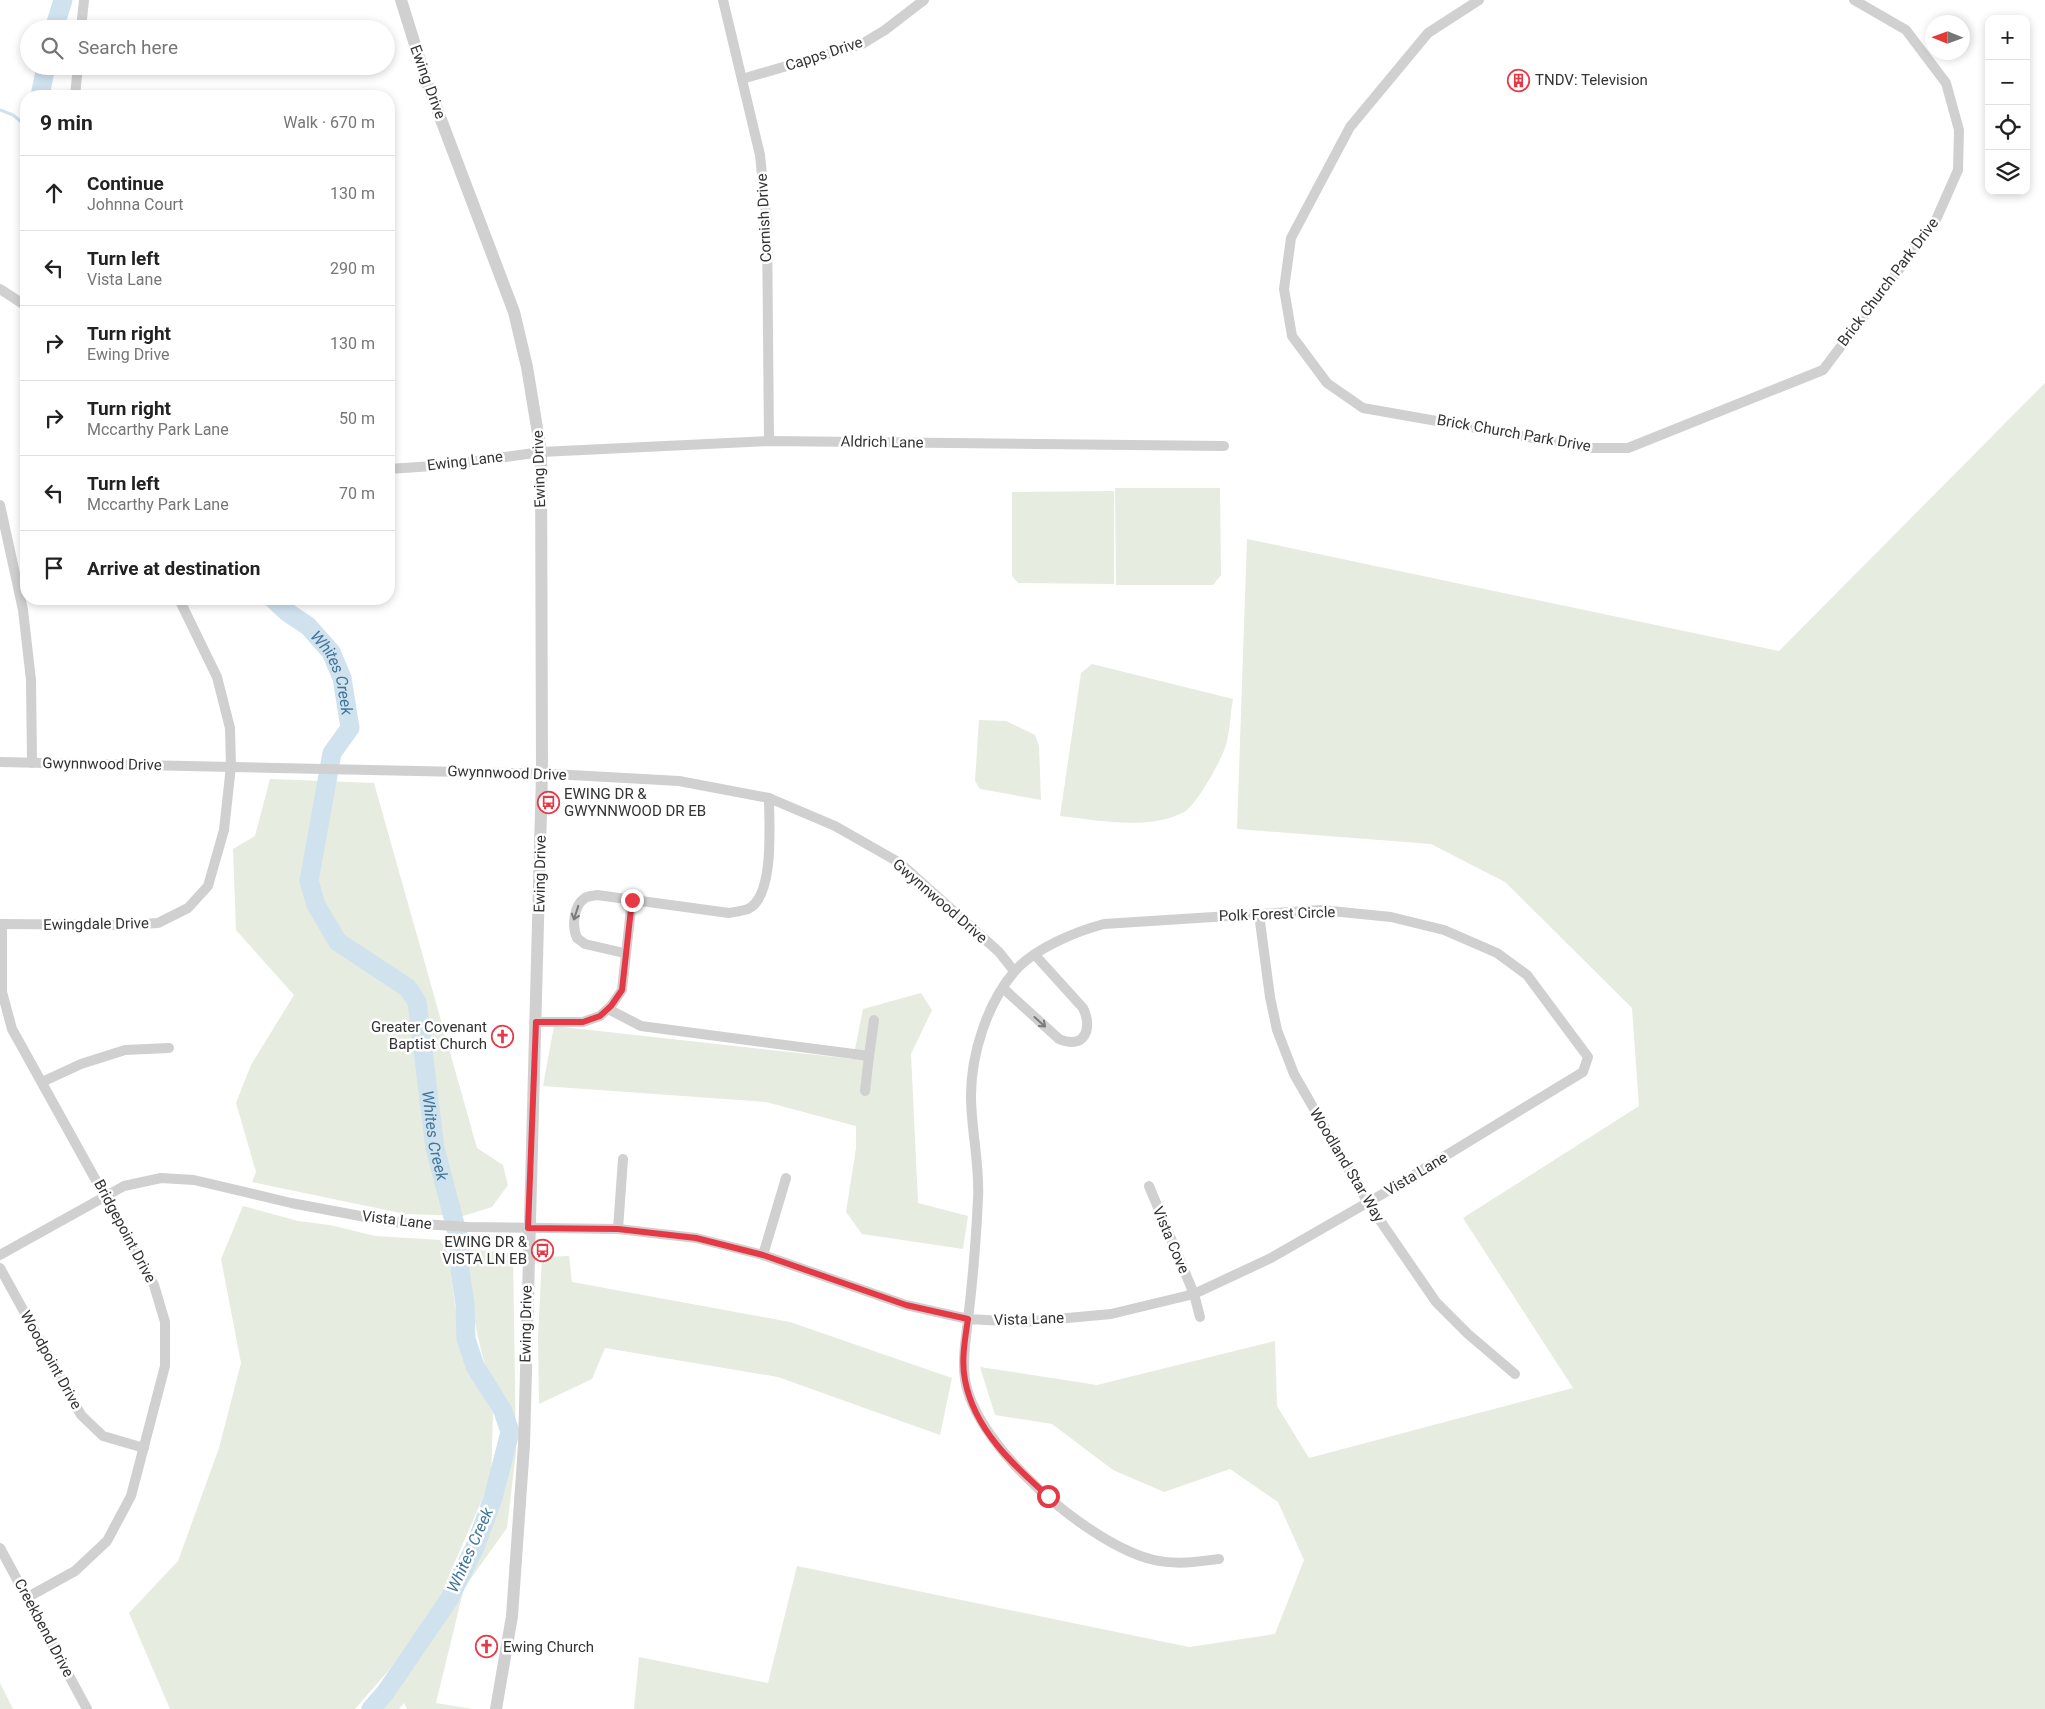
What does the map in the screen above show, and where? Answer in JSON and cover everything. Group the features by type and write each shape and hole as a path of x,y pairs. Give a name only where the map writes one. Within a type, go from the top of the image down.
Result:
{"street":[{"path":"83,20 84,0"},
{"name":"Ewing Drive","path":"401,0 420,62 514,312 531,386 541,452 542,774 536,1022 528,1228 524,1445 514,1600 496,1709"},
{"name":"Cornish Drive","path":"723,0 760,155 767,224 769,441"},
{"name":"Capps Drive","path":"742,79 799,64 862,44 885,30 924,0"},
{"name":"Brick Church Park Drive","path":"1479,0 1428,32 1350,127 1290,238 1284,289 1292,336 1327,383 1363,408 1590,448 1628,448 1823,370 1935,222 1958,170 1959,130 1946,83 1906,30 1854,0"},
{"path":"76,90 77,75"},
{"path":"0,289 20,302"},
{"name":"Aldrich Lane","path":"541,452 769,441 1224,446"},
{"name":"Ewing Lane","path":"395,469 448,465 541,452"},
{"path":"0,505 20,596"},
{"path":"22,605 32,680 32,763"},
{"name":"Ewingdale Drive","path":"1,924 126,925 158,923 188,908 208,886 224,830 230,766 230,728 217,677 182,605"},
{"name":"Gwynnwood Drive","path":"0,762 542,774 679,780 770,798 835,826 900,863 999,952 1014,971"},
{"path":"624,952 586,944 577,938 574,921 579,904 586,897 597,895 728,913 748,909 757,901 768,874 770,798"},
{"path":"536,1022 583,1022 600,1016 608,1009 622,990 624,952 632,900"},
{"name":"Polk Forest Circle","path":"1219,1559 1177,1563 1153,1560 1129,1550 1077,1521 1022,1473 993,1441 969,1395 965,1378 964,1359 979,1177 971,1096 974,1056 979,1037 1014,971 1035,955 1074,932 1104,924 1321,910 1391,918 1444,930 1497,953 1526,975 1588,1057 1582,1072"},
{"name":"Woodland Star Way","path":"1259,914 1270,997 1277,1030 1294,1074 1368,1203 1436,1302 1468,1334 1515,1374"},
{"name":"Bridgepoint Drive","path":"1,924 2,992 12,1029 107,1196 154,1285 165,1322 165,1366 131,1496 107,1540 75,1571 28,1597"},
{"path":"1004,989 1059,1039 1068,1043 1076,1042 1083,1037 1088,1029 1088,1018 1083,1008 1035,955"},
{"path":"608,1009 641,1026 869,1056"},
{"path":"866,1091 874,1020"},
{"path":"42,1082 81,1064 125,1050 169,1048"},
{"name":"Vista Lane","path":"0,1255 124,1186 161,1178 194,1180 290,1203 392,1222 468,1227 618,1229 696,1238 763,1255 906,1305 968,1319 1024,1322 1111,1314 1194,1294 1271,1258 1368,1203 1582,1072"},
{"path":"618,1229 623,1159"},
{"path":"763,1255 786,1178"},
{"name":"Vista Cove","path":"1148,1186 1194,1294 1200,1317"},
{"name":"Woodpoint Drive","path":"0,1268 81,1415 103,1436 144,1448"},
{"name":"Creekbend Drive","path":"0,1548 87,1709"}],"shaded area":[{"path":"2045,383 2045,1709 634,1709 639,1657 768,1683 797,1566 1189,1647 1275,1634 1304,1560 1278,1502 1230,1469 1164,1492 1113,1470 1052,1424 995,1415 980,1367 1097,1385 1275,1341 1277,1406 1309,1458 1573,1388 1463,1218 1639,1106 1632,1008 1505,882 1431,844 1237,829 1247,539 1779,651"},
{"path":"1115,488 1220,488 1221,575 1213,585 1116,585"},
{"path":"1114,491 1114,584 1018,583 1012,576 1012,492"},
{"path":"1092,664 1233,699 1228,736 1222,755 1201,793 1184,812 1170,818 1139,823 1106,822 1060,816 1081,673"},
{"path":"979,720 1006,721 1035,735 1039,746 1041,800 980,789 975,781"},
{"path":"270,779 374,783 477,1148 503,1165 508,1185 492,1207 463,1216 405,1214 252,1182 256,1172 236,1103 251,1065 294,995 236,930 233,849 255,836"},
{"path":"921,993 932,1010 911,1054 918,1203 968,1216 963,1249 862,1234 846,1212 856,1148 856,1126 766,1102 543,1086 554,1026 853,1059 863,1009"},
{"path":"243,1206 298,1221 330,1225 375,1236 440,1240 448,1252 462,1357 493,1414 491,1479 438,1601 389,1670 355,1709 170,1709 129,1613 178,1561 219,1448 241,1363 221,1259"},
{"path":"464,1249 513,1253 516,1452 507,1528 464,1588 436,1703 473,1709 407,1709 404,1703 399,1709 376,1709 421,1651 467,1575 487,1534 502,1494 511,1456 511,1416 487,1372 473,1311"},
{"path":"569,1256 572,1282 790,1322 952,1378 940,1435 778,1377 605,1348 592,1379 539,1404 538,1337 542,1257"},
{"path":"0,1683 13,1709 0,1709"}],"waterway":[{"path":"57,20 63,0"},
{"path":"41,90 44,75"},
{"path":"0,110 13,115 20,121"},
{"name":"Whites Creek","path":"279,605 308,626 331,652 342,678 350,728 332,753 309,881 316,905 338,942 408,988 417,1002 435,1148 458,1236 460,1271 465,1304 466,1339 475,1366 503,1411 510,1432 493,1498 475,1547 448,1601 385,1693 371,1709"}],"place":[{"name":"TNDV: Television","path":"1519,80"},
{"name":"EWING DR & GWYNNWOOD DR EB","path":"548,803"},
{"name":"Greater Covenant Baptist Church","path":"503,1036"},
{"name":"EWING DR & VISTA LN EB","path":"543,1251"},
{"name":"Ewing Church","path":"487,1647"}],"route":[{"path":"632,900 624,952 622,990 611,1006 600,1016 583,1022 536,1022 528,1228 618,1229 696,1238 763,1255 906,1305 968,1319 964,1359 965,1378 972,1403 993,1441 1022,1473 1048,1496"}]}
